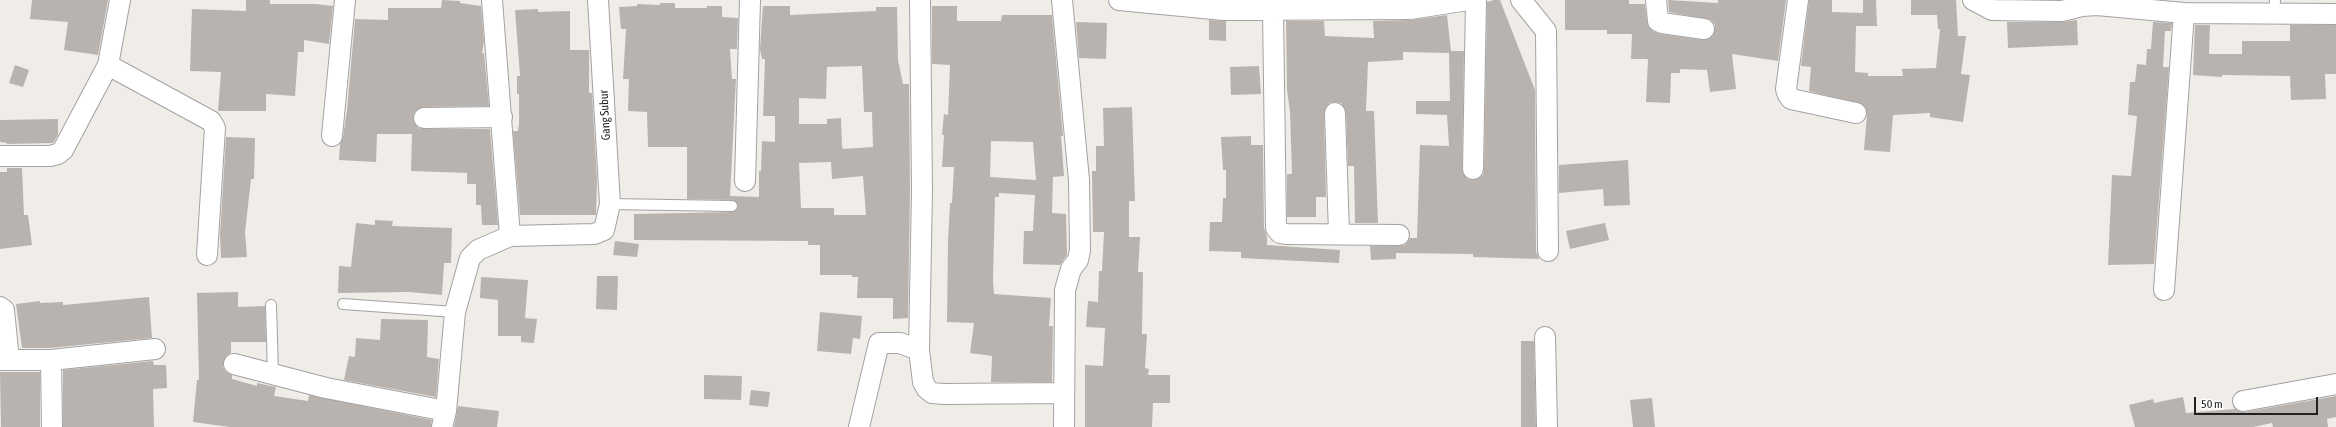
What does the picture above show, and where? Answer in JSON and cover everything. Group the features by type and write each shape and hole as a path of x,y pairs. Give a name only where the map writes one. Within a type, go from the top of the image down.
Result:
{"street":[{"path":"0,156 50,156 58,154 62,150 108,65 120,0"},
{"path":"332,136 345,0"},
{"path":"234,364 444,419 455,312 470,258 478,250 510,236 492,0"},
{"name":"Gang Subur","path":"510,236 594,234 604,230 609,216 610,204 598,0"},
{"path":"745,181 750,0"},
{"path":"920,0 922,190 919,350 923,382 927,389 932,393 1063,393"},
{"path":"1062,0 1079,180 1080,250 1078,260 1071,269 1065,290 1063,393 1064,427"},
{"path":"1119,0 1224,10 1273,10 1323,4 1410,9 1468,0"},
{"path":"1472,169 1476,0"},
{"path":"1521,0 1546,31 1548,251"},
{"path":"1656,0 1658,21 1704,30"},
{"path":"1798,0 1786,89 1788,95 1791,99 1856,113"},
{"path":"1973,0 1992,10 2062,11 2082,6 2097,5 2184,13 2274,7 2336,14"},
{"path":"1273,10 1276,228 1280,233 1287,234 1399,235"},
{"path":"2164,290 2184,13"},
{"path":"108,65 204,116 213,124 215,128 207,255"},
{"path":"1335,113 1339,234"},
{"path":"424,118 502,117"},
{"path":"0,307 4,310 5,360 51,360 155,349"},
{"path":"1545,337 1547,427"},
{"path":"859,427 879,343 900,343 919,350"},
{"path":"51,360 52,427"},
{"path":"2243,401 2336,384"}],"lane":[{"path":"610,204 732,206"},
{"path":"343,304 455,312"},
{"path":"271,305 273,374"}],"building":[{"path":"32,0 108,0 98,55 64,50 68,22 30,19"},
{"path":"246,0 270,0 270,4 316,4 333,6 329,44 304,40 304,52 298,52 295,96 266,94 266,111 218,111 221,72 190,71 192,9 246,11"},
{"path":"442,0 460,1 460,3 481,6 484,41 482,53 484,53 489,106 423,107 414,112 413,119 418,128 424,129 490,129 498,225 482,225 481,205 476,205 476,184 467,184 467,173 411,171 412,134 377,134 376,162 339,160 340,144 343,137 347,110 355,19 388,20 388,8 441,8"},
{"path":"1500,0 1535,90 1536,251 1539,259 1473,257 1473,254 1396,253 1396,259 1371,260 1370,246 1405,245 1410,238 1417,238 1420,145 1449,146 1447,115 1416,114 1416,101 1450,101 1449,53 1403,52 1403,60 1368,62 1366,111 1374,111 1378,223 1355,223 1354,166 1348,166 1346,112 1341,103 1335,102 1329,103 1324,113 1326,197 1316,197 1316,217 1287,217 1287,174 1292,174 1290,112 1287,90 1286,21 1324,21 1325,36 1374,38 1373,21 1410,20 1447,15 1451,51 1464,51 1462,169 1467,179 1473,180 1483,175 1484,169 1487,2"},
{"path":"1565,0 1629,0 1629,4 1645,4 1647,22 1653,31 1660,34 1703,40 1713,36 1715,25 1711,20 1669,12 1668,0 1718,3 1718,0 1786,0 1778,61 1732,54 1736,89 1710,92 1707,70 1680,69 1680,73 1671,73 1670,103 1646,102 1648,59 1631,59 1632,34 1607,34 1607,30 1565,30"},
{"path":"1809,0 1832,0 1832,12 1863,13 1863,0 1876,0 1877,26 1856,26 1855,72 1868,73 1868,76 1903,76 1902,69 1936,68 1940,29 1938,29 1937,15 1911,15 1911,0 1956,0 1958,36 1966,36 1961,74 1970,75 1963,122 1930,117 1930,113 1893,115 1890,152 1864,150 1867,115 1864,105 1809,91 1811,67 1801,66"},
{"path":"660,3 675,3 675,8 707,8 707,6 722,6 722,17 738,18 737,49 730,49 732,79 736,79 730,196 759,197 759,171 761,171 762,141 775,142 775,116 763,116 765,59 762,59 760,49 763,6 790,6 790,15 876,11 876,7 897,7 898,60 903,84 909,84 910,190 908,318 893,319 893,298 857,298 858,277 852,277 852,275 820,275 820,245 808,245 808,241 634,240 634,214 732,212 735,211 738,206 737,203 732,200 687,199 687,147 648,147 647,112 628,111 629,79 623,79 626,29 621,29 619,7 637,6 637,4 660,5","holes":["862,66 864,112 872,112 873,147 843,149 841,118 827,119 827,124 799,124 799,98 826,99 827,67","831,162 832,179 863,176 866,215 834,215 834,208 801,208 799,163"]},
{"path":"932,6 957,6 957,21 1001,21 1002,15 1052,15 1063,136 1061,136 1064,176 1053,177 1052,213 1066,214 1067,255 1060,265 1023,264 1024,231 1033,231 1035,195 999,193 999,197 995,197 993,280 994,294 1051,298 1049,326 1053,326 1052,382 991,382 992,356 970,353 974,323 947,322 948,241 954,167 942,167 944,135 942,135 944,114 948,115 950,65 932,64","holes":["991,141 1033,142 1036,180 990,177"]},
{"path":"538,9 538,12 570,11 570,50 589,50 589,93 592,93 597,180 596,215 520,215 513,131 518,131 519,124 519,94 517,94 517,76 520,76 515,10"},
{"path":"1209,20 1226,21 1226,41 1209,40"},
{"path":"2077,20 2078,45 2008,48 2007,22 2062,22"},
{"path":"1076,22 1107,23 1106,59 1079,58"},
{"path":"2153,22 2172,23 2171,31 2165,31 2163,67 2169,67 2154,264 2108,265 2112,175 2131,176 2137,116 2128,115 2130,82 2135,82 2137,64 2146,65 2147,49 2151,49"},
{"path":"2195,25 2210,25 2209,54 2242,54 2242,41 2290,41 2290,25 2336,25 2336,74 2325,74 2326,99 2291,100 2290,76 2222,75 2222,77 2193,75"},
{"path":"15,65 29,70 23,87 9,83"},
{"path":"1259,66 1261,94 1231,95 1230,67"},
{"path":"1132,107 1135,201 1129,201 1129,237 1140,237 1138,272 1143,272 1142,334 1147,334 1145,368 1149,369 1148,375 1170,375 1170,403 1153,403 1152,427 1085,427 1085,365 1103,366 1105,328 1086,327 1088,301 1098,302 1099,271 1102,271 1104,232 1093,232 1092,171 1096,171 1096,146 1104,146 1103,108"},
{"path":"58,119 58,135 53,143 7,144 0,142 0,120"},
{"path":"1251,136 1251,145 1263,145 1264,228 1267,236 1267,245 1340,250 1339,263 1241,258 1241,252 1209,251 1210,222 1222,222 1223,198 1226,198 1226,170 1223,170 1221,137"},
{"path":"226,137 255,138 254,179 251,179 245,232 247,257 221,258 220,235"},
{"path":"1628,160 1630,205 1604,206 1603,189 1559,193 1559,165"},
{"path":"7,168 22,168 24,215 28,215 32,245 0,249 0,172 7,172"},
{"path":"375,220 393,221 392,226 452,228 451,263 444,263 442,295 409,292 338,293 339,266 351,267 356,223 375,225"},
{"path":"1605,223 1609,240 1570,249 1566,231"},
{"path":"615,241 639,244 637,257 613,255"},
{"path":"597,276 618,276 617,310 596,309"},
{"path":"481,277 528,280 525,318 537,319 534,343 521,342 521,336 498,336 498,300 480,298"},
{"path":"238,292 238,307 265,306 266,342 231,342 231,353 226,356 223,367 226,372 232,375 232,379 257,386 257,383 276,387 274,396 308,401 309,395 432,420 431,427 230,427 193,422 197,380 199,380 197,293"},
{"path":"149,297 152,338 50,348 22,348 16,304 40,301 40,303 63,302 63,305"},
{"path":"820,312 862,316 860,339 853,338 851,354 817,351"},
{"path":"381,319 428,320 427,357 439,359 436,397 344,380 349,356 355,357 356,338 380,340"},
{"path":"1521,341 1534,341 1536,427 1521,427"},
{"path":"153,361 154,365 166,365 167,388 153,389 154,427 63,427 63,370"},
{"path":"0,372 40,372 40,427 1,427"},
{"path":"704,375 742,376 741,400 704,399"},
{"path":"751,390 770,392 768,407 749,405"},
{"path":"2336,396 2336,417 2327,419 2328,427 2273,427 2272,423 2253,427 2135,427 2129,405 2153,399 2154,403 2183,397 2186,413 2235,409 2245,412"},
{"path":"1652,398 1655,427 1633,427 1630,400"},
{"path":"458,406 499,411 497,427 454,427"}]}
